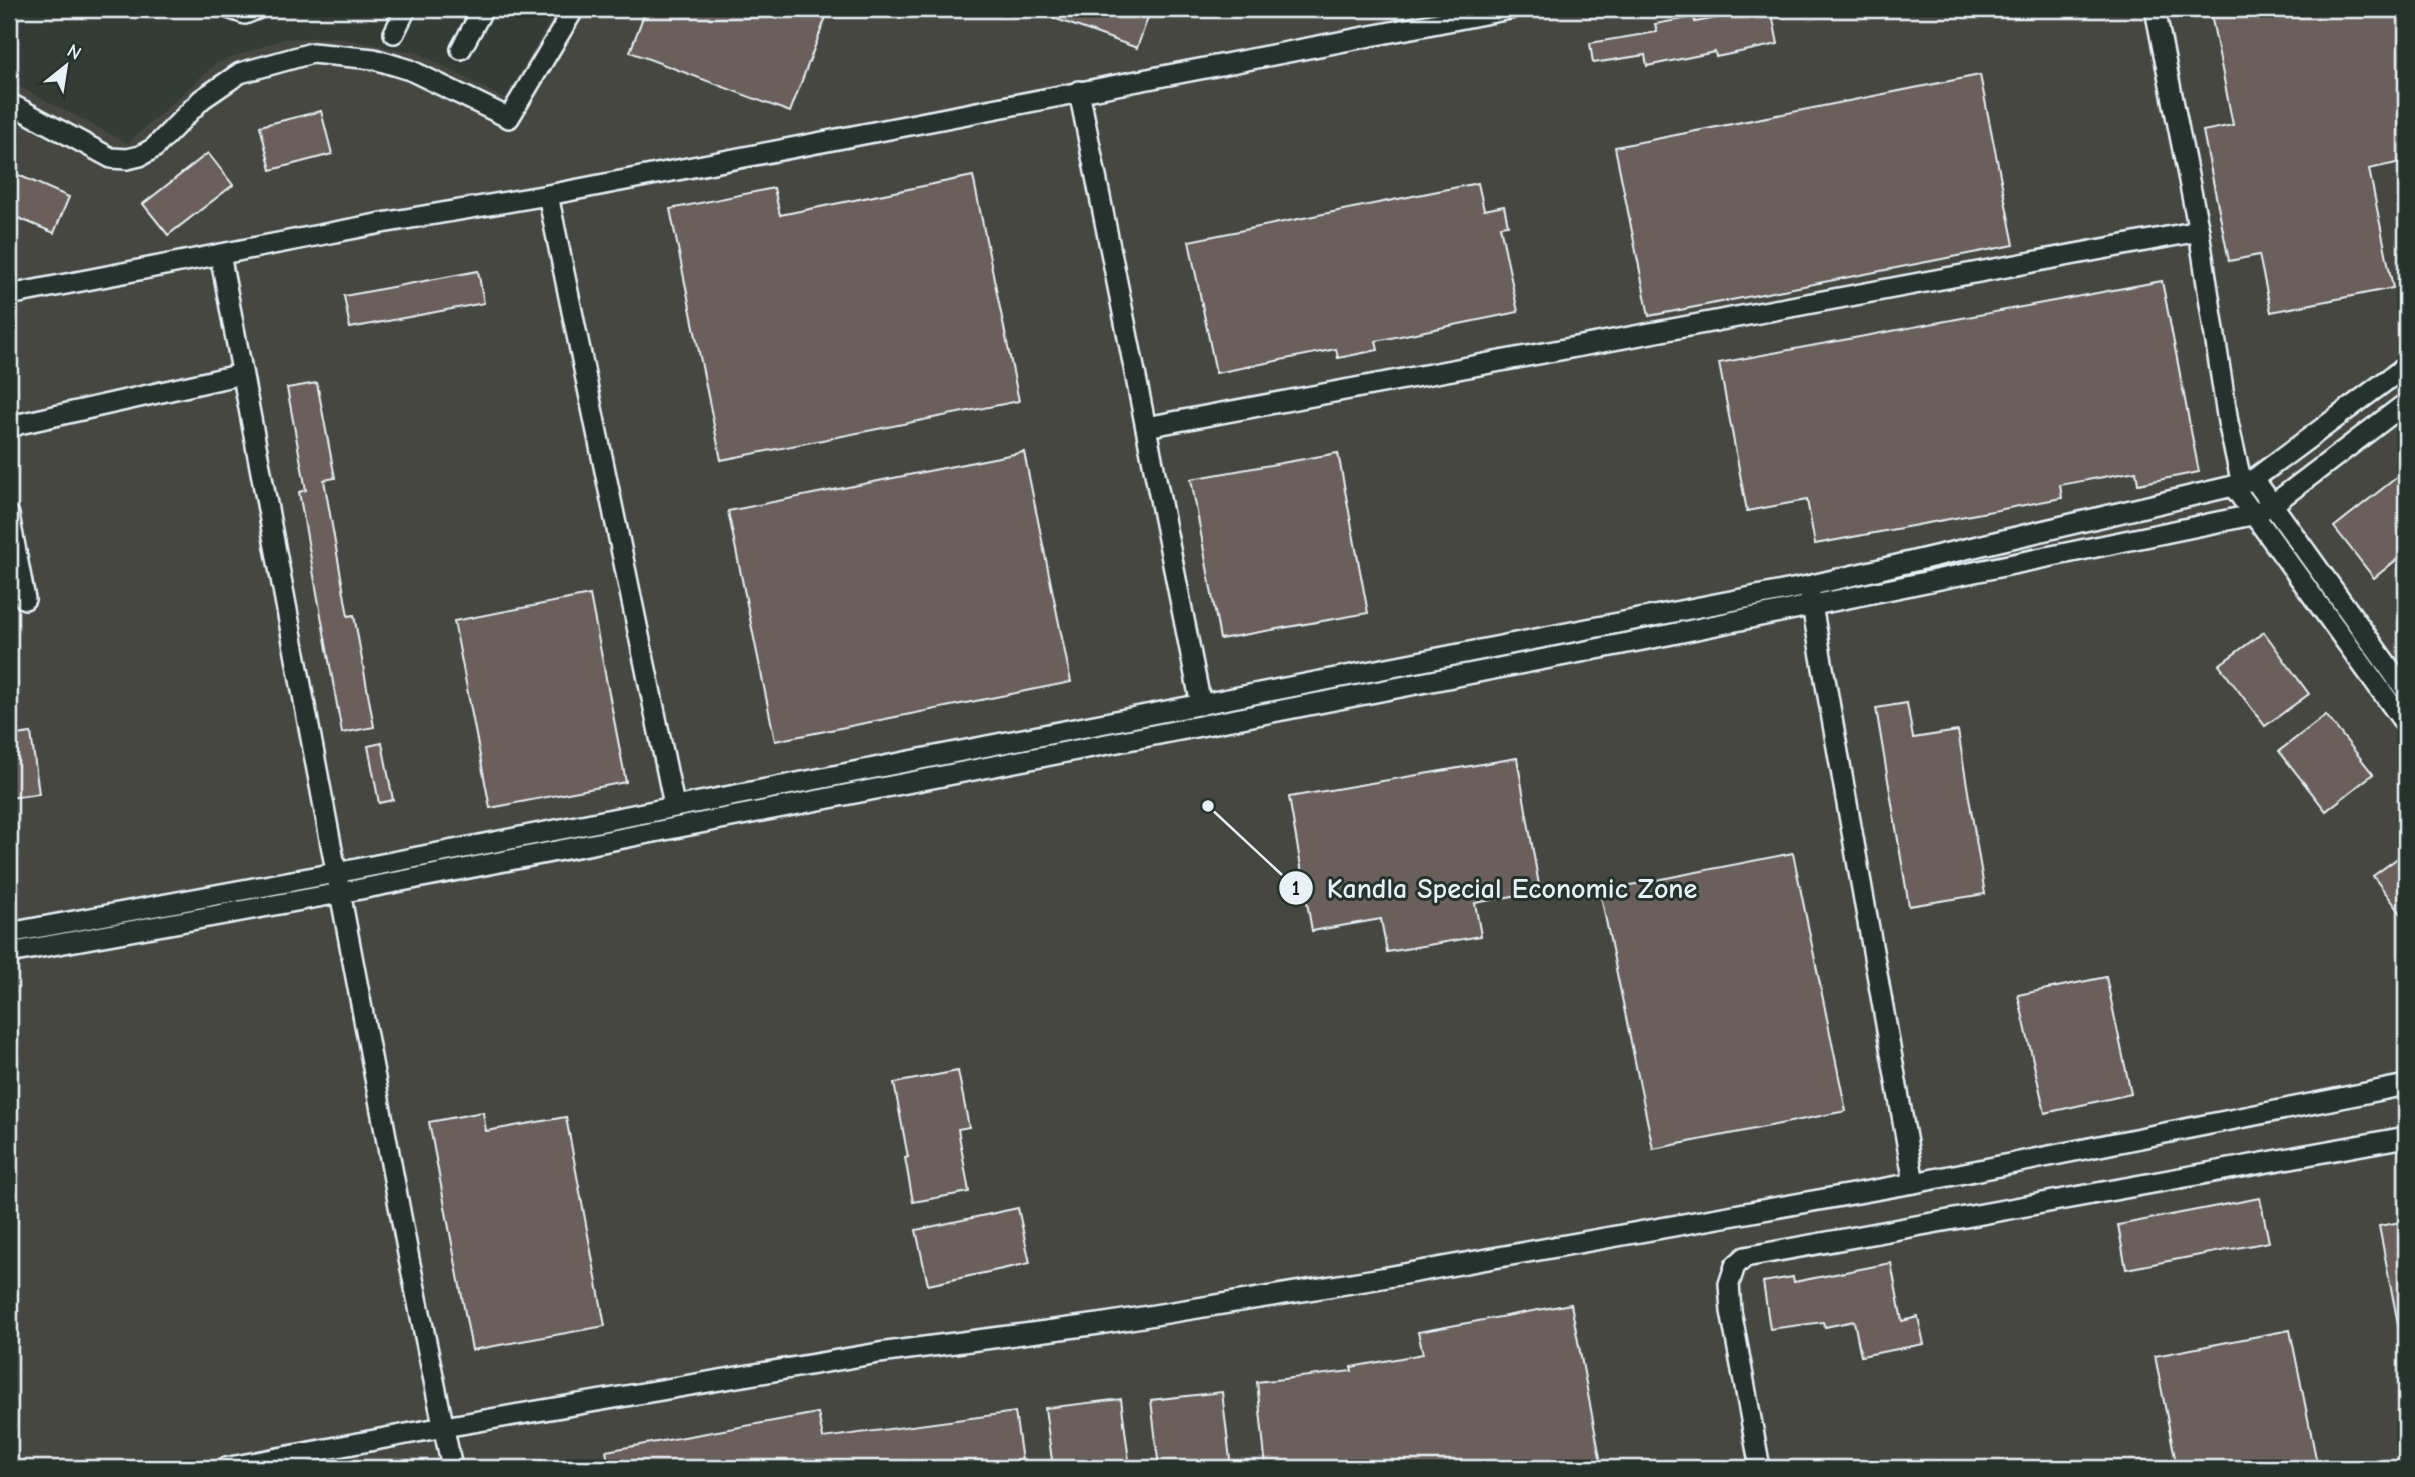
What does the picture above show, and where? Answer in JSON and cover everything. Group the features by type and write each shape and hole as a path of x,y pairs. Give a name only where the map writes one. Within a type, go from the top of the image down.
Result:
{"street":[{"path":"231,9 245,14 257,9"},
{"path":"394,33 406,9"},
{"path":"461,49 483,9"},
{"path":"9,103 111,158 127,159 140,156 154,148 202,99 240,73 312,53 374,59 410,70 509,118 574,9"},
{"path":"9,295 382,223 548,195 1510,9"},
{"path":"2155,9 2199,231 2228,422 2252,515 2406,725"},
{"path":"1079,91 1201,705"},
{"path":"548,195 674,805"},
{"path":"1146,427 2199,231"},
{"path":"220,254 409,1259 452,1468"},
{"path":"9,933 336,873 1808,586 2243,483 2406,366"},
{"path":"9,429 19,424 242,374"},
{"path":"9,953 340,893 1813,606 2252,515 2273,505 2406,404"},
{"path":"2243,483 2273,505 2406,691"},
{"path":"9,516 25,598"},
{"path":"1808,586 1914,1182"},
{"path":"225,1468 444,1427 879,1353 1099,1324 1376,1279 1914,1182 2406,1085"},
{"path":"1760,1468 1731,1311 1729,1284 1735,1266 1745,1257 2406,1137"}],"shaded area":[{"path":"557,9 2406,9 2406,1468 9,1468 9,81 128,143 216,63 283,39 334,37 419,53 505,99"}],"building":[{"path":"646,9 829,9 790,112 630,52"},
{"path":"1034,9 1151,9 1137,48"},
{"path":"1771,9 1778,44 1716,57 1715,52 1647,66 1645,55 1593,63 1590,43 1657,32 1655,24 1694,17 1695,22"},
{"path":"2210,9 2406,9 2406,161 2369,169 2393,288 2271,312 2259,255 2229,261 2203,131 2233,125"},
{"path":"1980,75 2014,245 1649,316 1615,147"},
{"path":"321,111 332,154 271,170 260,126"},
{"path":"208,153 233,185 168,235 143,204"},
{"path":"9,171 69,197 54,233 9,214"},
{"path":"973,176 1019,401 721,460 670,209 774,188 780,215"},
{"path":"1478,183 1484,210 1504,206 1508,225 1500,226 1518,312 1376,341 1378,350 1338,358 1336,349 1216,373 1189,241"},
{"path":"478,271 484,303 350,328 344,296"},
{"path":"2162,281 2199,472 2138,484 2136,471 2060,485 2062,498 1815,544 1807,500 1747,511 1719,363"},
{"path":"317,383 335,478 324,480 348,616 354,615 374,727 342,733 299,492 306,490 287,388"},
{"path":"1024,452 1071,682 775,741 728,511"},
{"path":"1338,453 1368,613 1220,639 1191,479"},
{"path":"2406,470 2406,552 2374,578 2334,527"},
{"path":"590,595 626,782 490,808 454,621"},
{"path":"2264,632 2309,694 2265,726 2219,665"},
{"path":"1907,703 1913,738 1958,731 1985,894 1909,906 1876,708"},
{"path":"2326,715 2373,774 2326,811 2279,751"},
{"path":"31,733 39,794 9,798 9,736"},
{"path":"382,743 393,800 379,803 368,746"},
{"path":"1517,758 1540,891 1475,903 1481,936 1387,952 1381,919 1312,931 1289,797"},
{"path":"2406,852 2406,920 2373,876"},
{"path":"1793,853 1846,1111 1653,1149 1600,891"},
{"path":"2106,977 2131,1094 2045,1113 2018,995"},
{"path":"958,1071 969,1127 958,1129 969,1192 913,1202 905,1158 908,1157 894,1083"},
{"path":"483,1112 486,1131 566,1117 605,1326 472,1350 429,1122"},
{"path":"2260,1198 2269,1242 2126,1269 2118,1225"},
{"path":"1018,1208 1030,1263 928,1285 916,1230"},
{"path":"2406,1221 2406,1328 2399,1329 2379,1226"},
{"path":"1891,1263 1902,1321 1918,1317 1924,1344 1861,1356 1854,1321 1825,1327 1823,1322 1770,1329 1763,1282 1793,1277 1794,1282"},
{"path":"1571,1304 1602,1468 1266,1468 1257,1382 1352,1371 1351,1367 1423,1354 1418,1332"},
{"path":"2290,1330 2318,1468 2177,1468 2155,1356"},
{"path":"1222,1392 1231,1468 1159,1468 1151,1400"},
{"path":"1121,1399 1130,1468 1053,1468 1045,1408"},
{"path":"1015,1412 1023,1468 609,1468 606,1451 818,1413 823,1438"}],"place":[{"name":"Kandla Special Economic Zone","path":"1208,806"}]}
